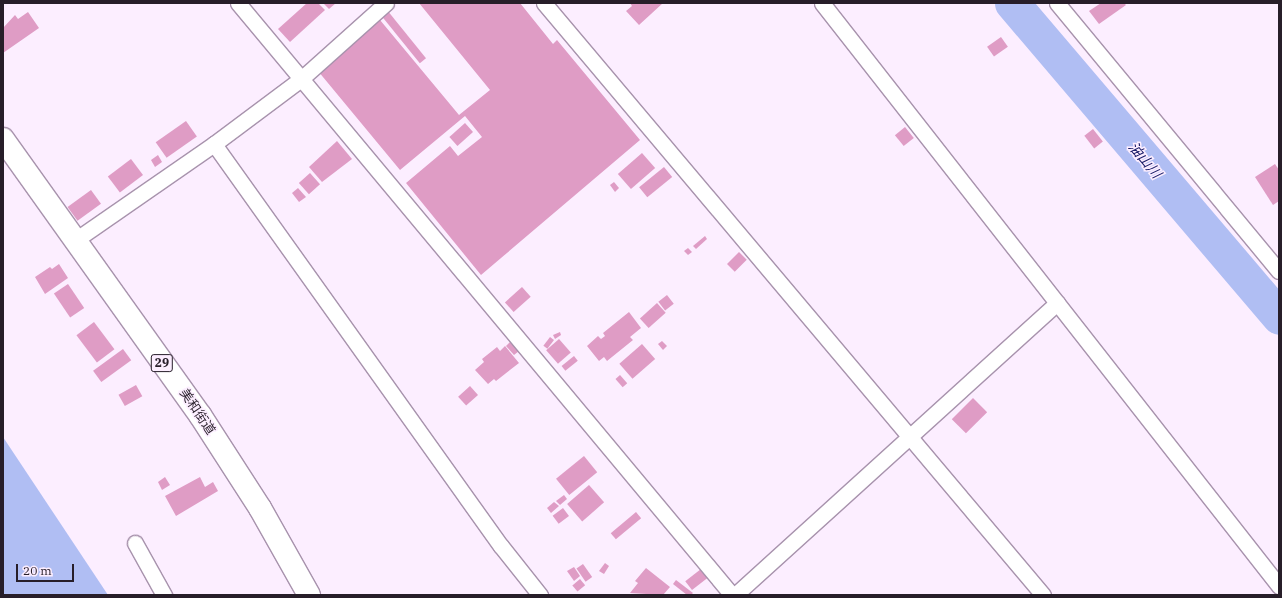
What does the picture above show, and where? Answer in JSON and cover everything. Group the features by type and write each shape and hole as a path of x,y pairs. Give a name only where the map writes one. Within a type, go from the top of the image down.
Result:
{"main road":[{"name":"美和街道","path":"3,139 74,241 200,415 260,508 309,595"}],"street":[{"path":"238,3 734,595 1057,303"},
{"path":"74,241 214,144 301,79 386,3"},
{"path":"544,3 1043,595"},
{"path":"822,3 1279,586"},
{"path":"1057,3 1279,272"},
{"path":"214,144 501,546 540,595"},
{"path":"135,543 164,595"}],"water":[{"path":"3,437 108,595 3,595"}],"building":[{"path":"307,3 318,3 325,10 290,42 278,29"},
{"path":"323,3 336,3 329,9"},
{"path":"419,3 520,3 553,44 557,40 640,140 481,275 406,183 450,146 458,156 482,137 465,116 400,170 318,71 380,20 459,115 490,90"},
{"path":"630,3 663,3 639,25 626,11 632,6"},
{"path":"1101,3 1124,3 1126,5 1099,24 1089,11"},
{"path":"387,10 426,58 420,63 381,15"},
{"path":"28,12 39,28 3,53 3,28 15,15 18,19"},
{"path":"1001,37 1008,47 994,57 987,47"},
{"path":"186,121 197,137 167,158 156,142"},
{"path":"465,123 473,132 457,146 449,137"},
{"path":"905,127 914,138 904,146 895,135"},
{"path":"1093,129 1103,142 1094,148 1084,136"},
{"path":"337,141 352,159 322,182 309,167"},
{"path":"642,153 655,168 631,189 618,174"},
{"path":"158,155 162,162 155,167 151,160"},
{"path":"131,159 143,175 120,192 108,176"},
{"path":"1275,164 1279,170 1279,201 1273,205 1255,177"},
{"path":"664,167 672,177 647,197 639,187"},
{"path":"310,173 320,184 309,194 299,183"},
{"path":"614,182 619,188 615,192 610,185"},
{"path":"298,188 306,197 299,202 292,193"},
{"path":"91,190 101,204 78,221 68,207"},
{"path":"705,236 707,239 696,249 693,246"},
{"path":"688,248 692,252 688,255 684,251"},
{"path":"739,252 747,260 735,272 727,264"},
{"path":"59,264 68,278 45,294 35,277 50,267 52,269"},
{"path":"68,284 84,308 70,318 54,294"},
{"path":"522,287 531,297 514,312 505,302"},
{"path":"667,295 674,304 665,310 658,302"},
{"path":"657,303 666,313 649,328 640,318"},
{"path":"629,312 641,328 630,337 633,340 607,361 604,357 599,361 587,346 598,336 601,339 605,336 603,333"},
{"path":"94,322 114,349 97,362 76,335"},
{"path":"560,332 561,335 555,339 553,335"},
{"path":"550,337 554,340 547,349 543,346"},
{"path":"559,339 571,353 558,364 546,350"},
{"path":"511,341 519,351 514,355 506,346"},
{"path":"662,341 667,346 663,350 658,344"},
{"path":"642,344 655,359 632,379 619,364"},
{"path":"505,346 519,363 496,381 494,379 488,384 475,370 484,362 482,359 497,347 500,351"},
{"path":"123,349 131,360 101,382 93,371"},
{"path":"574,356 578,361 565,371 562,366"},
{"path":"620,375 627,383 623,387 615,379"},
{"path":"136,385 142,396 125,406 119,395"},
{"path":"470,386 478,395 466,406 458,397"},
{"path":"973,398 987,412 966,433 952,419"},
{"path":"584,456 597,472 569,495 556,479"},
{"path":"165,477 170,485 162,490 158,482"},
{"path":"200,477 205,487 213,482 218,491 176,516 165,496"},
{"path":"589,485 604,502 582,521 567,504"},
{"path":"564,495 567,499 560,505 556,501"},
{"path":"554,502 559,506 551,513 547,508"},
{"path":"563,508 569,516 559,524 553,516"},
{"path":"636,512 641,518 616,539 611,533"},
{"path":"605,563 609,566 604,574 599,571"},
{"path":"583,564 592,577 586,582 576,569"},
{"path":"574,567 580,576 574,581 567,571"},
{"path":"646,568 670,587 663,595 630,593 638,583 635,581"},
{"path":"701,569 708,578 692,590 685,581"},
{"path":"580,579 585,585 577,592 572,585"},
{"path":"676,580 693,593 691,595 687,595 673,584"}],"waterway":[{"name":"油山川","path":"1012,3 1279,317"}]}
